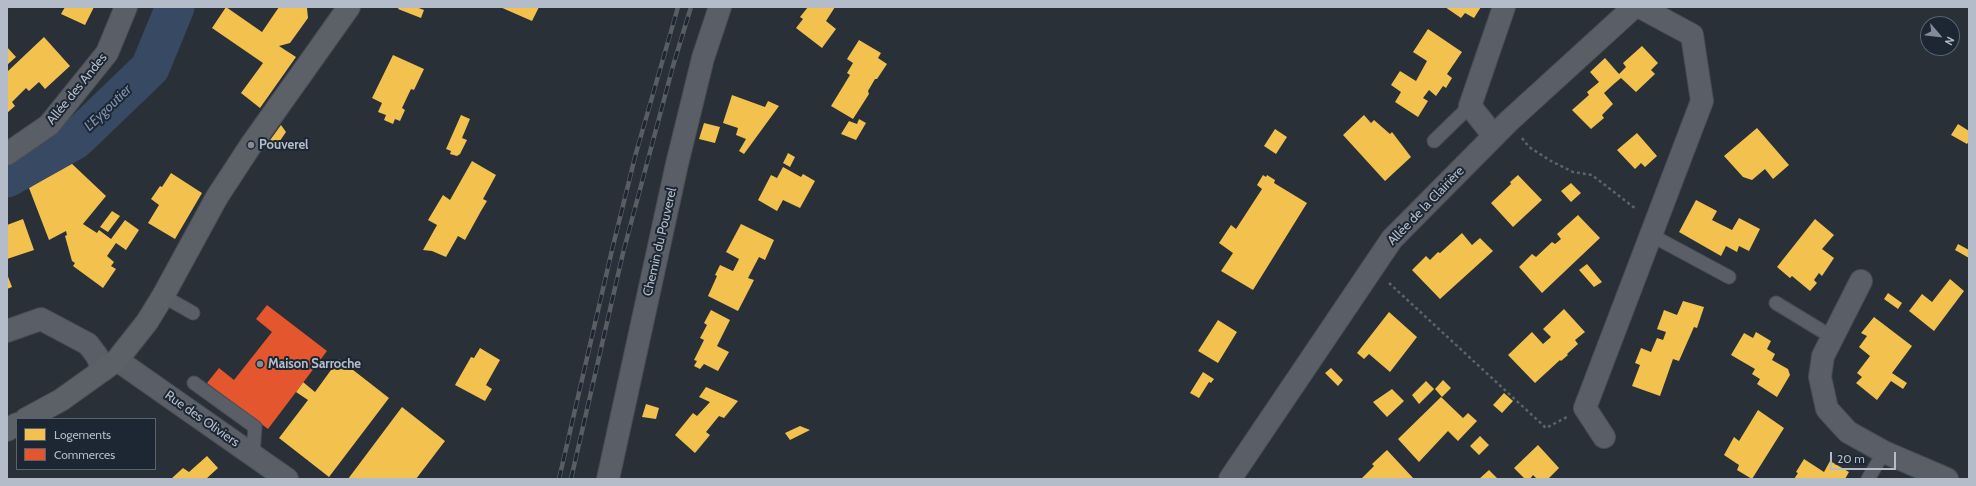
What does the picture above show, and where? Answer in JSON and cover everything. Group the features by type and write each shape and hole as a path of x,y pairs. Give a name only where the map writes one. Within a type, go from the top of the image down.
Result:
{"main road":[{"path":"28,418 61,400 110,365 147,322 163,296 217,197 251,145 349,7"},
{"path":"7,430 16,425"}],"street":[{"name":"Allée des Andes","path":"7,154 49,125 107,53 126,7"},
{"name":"Chemin du Pouverel","path":"608,479 679,157 703,58 720,7"},
{"path":"1501,128 1470,106 1504,7"},
{"name":"Allée de la Clairière","path":"1230,479 1392,239 1501,128 1634,7"},
{"path":"1604,437 1585,408 1702,101 1692,35 1640,7"},
{"path":"1861,281 1823,356 1820,377 1827,409 1848,432 1884,452 1946,479"},
{"path":"7,330 42,319 88,344 97,356 110,365"},
{"name":"Rue des Oliviers","path":"110,365 253,455 287,479"}],"lane":[{"path":"1434,140 1470,106"},
{"path":"1653,229 1729,277"},
{"path":"163,296 193,313"},
{"path":"1776,303 1832,337"},
{"path":"194,383 255,428 253,455"},
{"path":"1868,479 1884,452"}],"path":[{"path":"1501,128 1562,167 1573,172 1592,175 1653,229"},
{"path":"1372,268 1546,428 1585,408"}],"building: Logements":[{"path":"65,7 94,7 85,25 61,14"},
{"path":"226,7 262,32 279,7 307,8 308,18 290,43 279,46 296,57 260,108 241,93 263,63 212,28"},
{"path":"399,7 416,7 424,10 421,18 398,9"},
{"path":"500,7 539,7 532,21"},
{"path":"808,7 835,7 826,21 836,29 822,48 796,28 803,19 800,17"},
{"path":"1445,7 1481,7 1474,18 1465,13 1461,18"},
{"path":"1428,29 1462,52 1447,74 1452,78 1446,88 1443,86 1436,96 1429,90 1423,98 1428,101 1418,117 1395,102 1401,92 1391,85 1400,71 1416,81 1427,61 1413,52"},
{"path":"44,37 70,66 45,89 39,82 29,91 26,88 12,102 15,106 7,113 7,72"},
{"path":"859,40 881,53 878,58 887,64 877,79 875,79 868,91 869,94 853,119 831,106 850,75 847,73 853,63 847,59"},
{"path":"1642,46 1658,63 1651,70 1655,74 1636,92 1621,78 1615,83 1604,93 1613,104 1602,115 1604,118 1591,129 1572,110 1589,95 1587,92 1599,82 1590,72 1605,58 1619,74 1626,67 1623,63"},
{"path":"7,47 16,57 7,65"},
{"path":"393,55 424,69 414,90 411,89 402,108 405,110 400,121 395,119 393,124 384,120 386,115 378,112 382,103 372,98"},
{"path":"732,95 765,107 768,101 779,106 744,154 739,151 746,139 736,135 738,128 723,123"},
{"path":"461,115 470,119 462,138 467,140 460,154 457,156 450,154 451,151 446,149"},
{"path":"1364,115 1371,123 1374,120 1390,134 1392,132 1411,157 1385,181 1343,135"},
{"path":"859,119 866,123 856,140 841,134 849,121 857,124"},
{"path":"704,123 720,127 715,143 699,139"},
{"path":"1958,124 1969,131 1969,141 1967,144 1951,135"},
{"path":"281,125 286,132 275,148 268,143"},
{"path":"1757,128 1789,165 1773,179 1765,169 1752,180 1743,177 1724,156"},
{"path":"1275,129 1287,137 1276,154 1264,146"},
{"path":"1637,133 1657,156 1645,167 1641,163 1635,169 1617,150"},
{"path":"788,153 795,157 790,167 783,163"},
{"path":"472,161 496,175 483,199 487,201 465,240 458,236 446,257 432,251 423,250 437,225 428,220 443,195 450,200"},
{"path":"70,162 106,196 83,224 97,233 99,230 111,239 125,220 139,230 126,250 116,243 107,256 114,262 111,266 116,269 103,288 73,266 75,263 72,261 65,236 67,235 66,231 49,240 29,188"},
{"path":"783,167 801,177 803,174 815,181 800,208 783,200 777,211 758,200 771,175 777,178"},
{"path":"171,173 202,193 175,239 148,223 159,205 151,199 160,186 162,187"},
{"path":"1263,175 1266,177 1267,175 1275,180 1274,183 1307,203 1253,290 1221,271 1233,253 1219,243 1231,225 1236,229 1262,189 1257,185"},
{"path":"1518,175 1542,200 1513,227 1491,203 1511,184 1510,182"},
{"path":"1571,183 1581,193 1571,202 1561,191"},
{"path":"1696,200 1717,211 1712,220 1732,230 1739,218 1760,229 1749,251 1739,246 1737,252 1726,246 1721,256 1679,232"},
{"path":"112,211 120,216 108,232 100,227"},
{"path":"1578,215 1600,238 1542,293 1519,267 1532,254 1536,257 1552,242 1555,244 1561,239 1557,234"},
{"path":"23,219 34,250 7,259 7,225"},
{"path":"1815,219 1834,235 1822,249 1834,258 1822,276 1819,273 1814,280 1817,283 1810,291 1792,276 1790,278 1777,267"},
{"path":"741,224 774,240 765,260 759,257 748,278 754,280 738,311 708,296 720,265 733,271 739,259 726,252"},
{"path":"1462,233 1472,245 1480,238 1493,251 1440,299 1412,270 1426,256 1430,260 1438,252 1440,253"},
{"path":"1958,244 1969,250 1969,258 1955,250"},
{"path":"1587,264 1602,282 1594,287 1579,270"},
{"path":"7,274 12,287 7,289"},
{"path":"1950,279 1964,291 1934,331 1909,311 1922,294 1932,302"},
{"path":"1888,293 1902,303 1898,309 1884,299"},
{"path":"1683,301 1704,307 1697,328 1694,327 1679,361 1673,359 1660,396 1632,386 1640,365 1635,363 1641,348 1651,352 1657,338 1663,340 1666,332 1657,329 1664,310 1677,315"},
{"path":"1564,309 1585,332 1575,340 1578,344 1567,354 1568,355 1561,361 1560,360 1535,383 1508,355 1532,332 1543,344 1551,337 1543,329"},
{"path":"711,310 730,320 717,346 729,352 718,371 704,364 700,369 694,366 697,361 694,360 704,340 700,338 707,325 704,323"},
{"path":"1389,312 1417,337 1390,372 1369,354 1364,359 1357,353"},
{"path":"1874,317 1912,346 1892,373 1907,383 1903,389 1891,381 1877,400 1856,383 1862,377 1857,373 1870,356 1859,347 1867,336 1861,333"},
{"path":"1218,320 1237,332 1218,363 1198,351"},
{"path":"1756,332 1771,341 1767,349 1775,354 1772,360 1788,369 1790,375 1777,397 1757,384 1760,379 1752,374 1755,369 1731,355 1744,333 1753,338"},
{"path":"480,348 500,360 486,385 492,389 485,401 455,385 471,357 474,358"},
{"path":"339,359 389,398 329,477 279,438 308,400 296,392 303,382 315,392"},
{"path":"1331,368 1343,380 1338,386 1325,373"},
{"path":"1203,372 1214,379 1211,383 1209,382 1199,398 1190,393"},
{"path":"1443,380 1451,388 1442,397 1435,389"},
{"path":"1426,381 1434,389 1419,404 1412,395"},
{"path":"706,387 738,401 724,418 719,416 706,432 710,435 695,453 675,435 693,413 697,416 710,402 699,397"},
{"path":"1392,389 1404,401 1387,417 1373,402"},
{"path":"1504,393 1513,401 1502,413 1493,405"},
{"path":"1441,397 1463,418 1468,413 1477,421 1458,441 1448,431 1419,462 1398,439"},
{"path":"646,404 659,408 656,419 642,417"},
{"path":"402,407 445,441 416,479 348,479"},
{"path":"1758,410 1784,428 1752,479 1737,470 1739,465 1724,455 1734,437 1739,441"},
{"path":"800,426 810,430 790,440 785,433"},
{"path":"1480,436 1489,445 1479,455 1470,446"},
{"path":"1538,445 1559,468 1548,479 1537,479 1533,475 1530,479 1525,479 1514,468"},
{"path":"1387,450 1414,479 1361,479 1374,466 1372,464"},
{"path":"207,456 218,468 206,479 171,479 183,468 189,472"},
{"path":"1804,459 1824,472 1830,461 1849,472 1845,479 1794,479 1798,473 1796,472"},
{"path":"1489,470 1498,479 1479,479"}],"building: Commerces":[{"path":"267,305 327,351 268,429 207,383 219,368 234,380 272,332 256,319"}],"waterway":[{"name":"L'Eygoutier","path":"7,178 75,140 150,68 175,7"}],"railway":[{"path":"559,479 636,153 678,7"},
{"path":"571,479 623,253 673,66 691,7"}],"place":[{"name":"Pouverel","path":"251,145"},
{"name":"Maison Sarroche","path":"260,364"}]}
